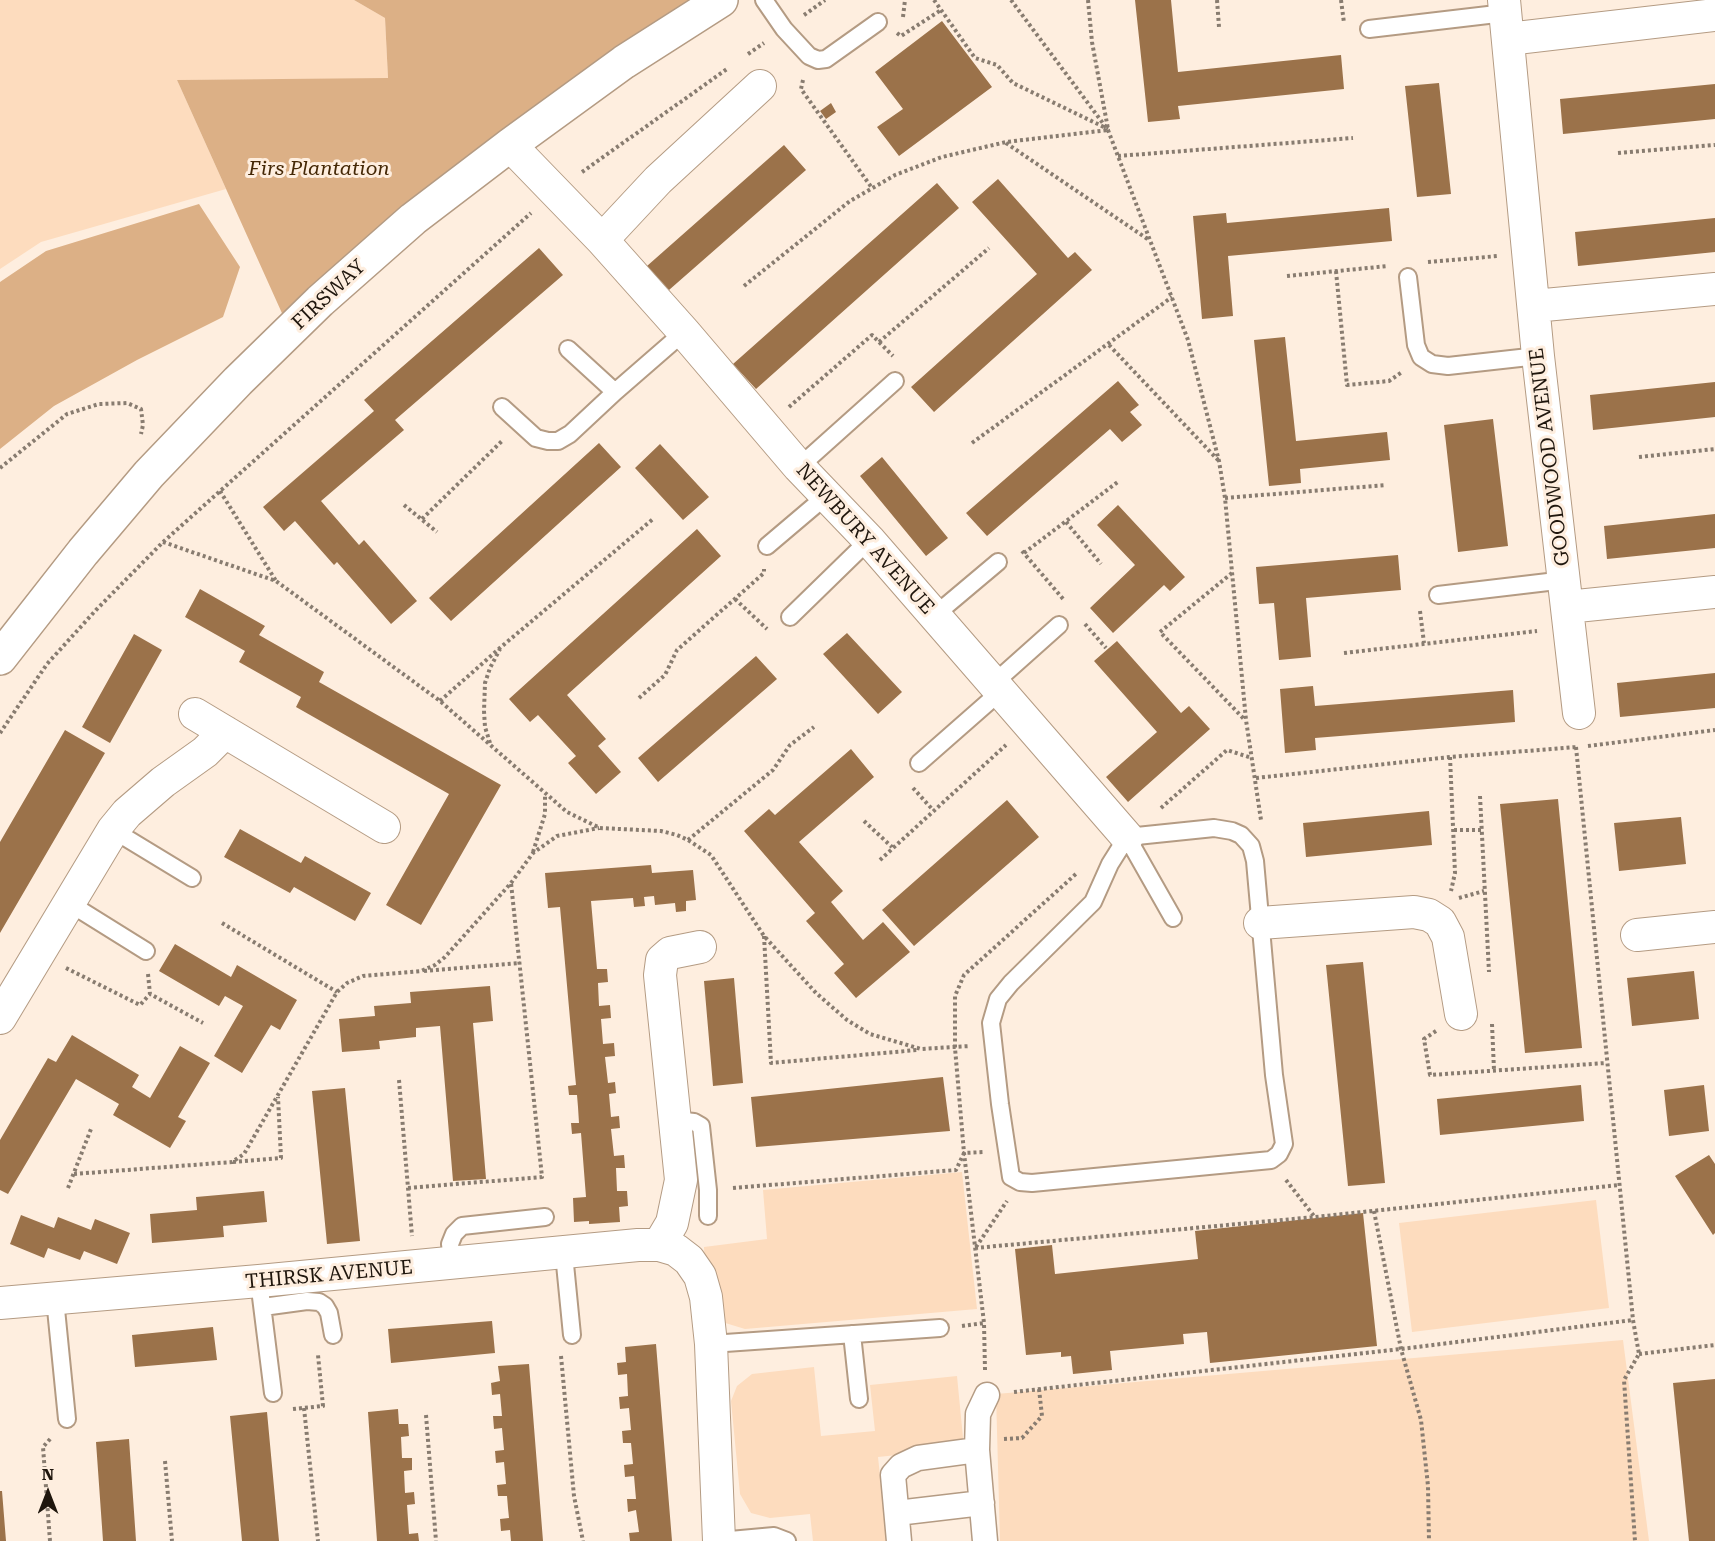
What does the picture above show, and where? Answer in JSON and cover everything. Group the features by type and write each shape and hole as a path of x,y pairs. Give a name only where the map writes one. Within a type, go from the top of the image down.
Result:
{"street":[{"name":"FIRSWAY","path":"0,658 83,552 149,474 238,381 320,301 412,219 510,145 624,62 721,0"},
{"path":"1505,18 1715,15"},
{"name":"GOODWOOD AVENUE","path":"1505,18 1538,356 1579,713"},
{"path":"602,240 658,180 760,86"},
{"name":"NEWBURY AVENUE","path":"510,145 602,240 799,467 869,540 935,615 1127,837"},
{"path":"1533,306 1715,289"},
{"path":"1567,605 1715,592"},
{"path":"195,714 384,827"},
{"path":"0,1017 113,830 136,805 205,752 225,732"},
{"path":"1260,923 1414,912 1429,915 1444,912 1461,1014"},
{"path":"1637,935 1715,927"},
{"path":"658,1245 672,1223 678,1204 681,1180 660,975 662,960 670,952 700,947"},
{"name":"THIRSK AVENUE","path":"0,1303 55,1299 261,1294 414,1266 564,1254 638,1245 658,1245 676,1250 689,1260 700,1276 706,1297 711,1344 719,1541"},
{"path":"985,1541 978,1414 987,1395"},
{"path":"899,1541 893,1475 901,1466 918,1458 978,1446"},
{"path":"897,1513 982,1503"}],"lane":[{"path":"764,0 784,28 809,56 818,60 826,59 878,22"},
{"path":"1369,29 1505,18"},
{"path":"1408,277 1416,345 1421,357 1432,364 1448,366 1538,356"},
{"path":"501,407 536,438 558,441 570,434 684,332"},
{"path":"568,349 615,392"},
{"path":"799,467 895,381"},
{"path":"767,546 826,496"},
{"path":"790,617 869,540"},
{"path":"935,615 998,562"},
{"path":"1438,595 1567,605"},
{"path":"919,763 1059,625"},
{"path":"1214,828 1241,835 1251,846 1255,861 1274,1075 1284,1144 1279,1154 1270,1160 1032,1183 1020,1182 1011,1177 993,1044 991,1023 998,999 1093,902 1110,864 1127,837 1214,828"},
{"path":"113,830 192,878"},
{"path":"1127,837 1173,918"},
{"path":"69,903 146,951"},
{"path":"675,1120 694,1122 701,1126 708,1190 708,1216"},
{"path":"452,1263 450,1244 454,1234 462,1226 545,1218"},
{"path":"564,1254 573,1335"},
{"path":"273,1393 261,1294 319,1302 329,1313 333,1335"},
{"path":"55,1299 67,1419"},
{"path":"711,1344 940,1328"},
{"path":"852,1334 859,1399"},
{"path":"719,1541 774,1536 787,1541"}],"path":[{"path":"746,56 825,0"},
{"path":"934,0 975,58 997,64 1013,83 1108,130"},
{"path":"1011,0 1108,130"},
{"path":"1088,0 1092,42 1108,130 1188,340 1220,461 1246,720 1261,820 1251,846"},
{"path":"1217,0 1220,27"},
{"path":"878,22 901,36 941,10"},
{"path":"809,56 801,89 872,188"},
{"path":"0,733 46,664 163,542 555,191 737,62"},
{"path":"744,286 850,201 895,175 942,157 1006,142 1108,130"},
{"path":"1118,156 1353,138"},
{"path":"1006,142 1149,240"},
{"path":"1618,153 1715,145"},
{"path":"879,342 989,248"},
{"path":"1336,271 1347,386 1389,381 1421,357"},
{"path":"972,444 1172,297"},
{"path":"765,427 872,335 907,371 895,381"},
{"path":"1109,345 1220,461"},
{"path":"0,468 67,414 99,404 127,403 141,409 144,425 138,442 141,457 149,474"},
{"path":"422,519 520,423"},
{"path":"1639,457 1715,449"},
{"path":"1024,553 1119,481"},
{"path":"1225,498 1386,485"},
{"path":"220,491 276,581"},
{"path":"404,505 437,532"},
{"path":"440,702 501,647 653,519"},
{"path":"1066,522 1101,564"},
{"path":"163,542 276,581 440,702 567,812 600,828"},
{"path":"998,562 1017,545 1067,603"},
{"path":"639,698 665,675 678,650 764,573 767,546"},
{"path":"1232,573 1160,632 1246,720"},
{"path":"735,599 772,633 790,617"},
{"path":"1344,652 1567,605"},
{"path":"1082,621 1106,648"},
{"path":"490,743 485,727 485,683 501,647"},
{"path":"880,860 1029,725"},
{"path":"688,840 774,770 790,745 814,727"},
{"path":"1256,778 1450,757 1576,747 1715,730"},
{"path":"1576,747 1606,1063 1633,1320 1639,1354 1624,1380 1635,1541"},
{"path":"1127,837 1227,750 1252,758"},
{"path":"1444,912 1455,873 1450,757"},
{"path":"421,971 435,965 445,957 511,883 533,852 545,814 546,794"},
{"path":"1480,796 1489,973"},
{"path":"864,821 892,847"},
{"path":"533,852 557,836 600,828 661,831 688,840 711,855 764,936 816,993 847,1020 870,1034 921,1049"},
{"path":"1454,830 1482,830"},
{"path":"408,1188 542,1177 511,883"},
{"path":"1444,912 1484,891"},
{"path":"222,923 338,992"},
{"path":"764,936 771,1063 993,1044"},
{"path":"39,954 140,1005 150,994 202,1023"},
{"path":"232,1162 244,1154 338,992 347,983 363,976 520,963"},
{"path":"1461,1014 1424,1039 1430,1074 1606,1063"},
{"path":"1492,1020 1494,1070"},
{"path":"399,1080 414,1266"},
{"path":"74,1174 281,1158 278,1096"},
{"path":"68,1188 91,1129"},
{"path":"708,1190 956,1170 964,1153 1007,1150"},
{"path":"1270,1160 1315,1217"},
{"path":"1020,1182 975,1248 1315,1217 1619,1185"},
{"path":"1374,1211 1401,1349 1421,1420 1428,1486 1429,1541"},
{"path":"987,1395 1401,1349 1633,1320"},
{"path":"273,1393 277,1410 323,1406 318,1352 334,1349 333,1335"},
{"path":"573,1335 561,1350 574,1496 583,1541"},
{"path":"1639,1354 1715,1345"},
{"path":"978,1446 1022,1438 1042,1416 1039,1389"},
{"path":"304,1408 318,1541"},
{"path":"426,1415 436,1541"},
{"path":"50,1541 43,1447 67,1419"},
{"path":"165,1461 171,1541"}],"shaded area":[{"path":"0,0 354,0 385,18 388,79 177,80 226,189 41,242 0,269"},
{"path":"962,1172 977,1309 745,1329 722,1322 705,1272 704,1247 767,1239 763,1190"},
{"path":"1596,1200 1609,1308 1412,1332 1399,1223"},
{"path":"1623,1340 1649,1541 1000,1541 996,1394"},
{"path":"814,1367 821,1436 875,1431 870,1385 957,1376 964,1448 878,1457 887,1541 813,1541 810,1514 770,1518 751,1513 740,1494 731,1401 737,1386 752,1374"}],"green space":[{"name":"Firs Plantation","path":"354,0 692,0 290,331 177,80 388,78 385,18"},
{"path":"199,204 240,267 223,317 137,360 54,406 0,449 0,282 46,251"}],"building":[{"path":"1135,0 1171,0 1178,72 1341,55 1344,89 1178,106 1180,119 1148,122"},
{"path":"942,21 992,87 899,156 877,127 903,109 875,72"},
{"path":"1439,83 1451,194 1417,197 1405,86"},
{"path":"1715,84 1715,119 1563,134 1560,99"},
{"path":"831,103 836,112 826,119 820,111"},
{"path":"784,145 806,170 669,290 647,266"},
{"path":"998,179 1068,258 1075,252 1092,270 934,412 911,387 1037,274 972,202"},
{"path":"937,183 959,208 756,389 733,364"},
{"path":"1389,208 1392,241 1228,256 1233,316 1202,319 1193,216 1226,213 1227,223"},
{"path":"1715,218 1715,252 1578,266 1575,232"},
{"path":"539,248 563,275 395,420 404,430 321,501 359,545 364,540 417,601 391,624 337,562 334,565 295,521 284,531 263,507 374,411 364,400"},
{"path":"1285,337 1296,441 1387,432 1390,460 1300,469 1301,483 1269,486 1254,340"},
{"path":"1118,381 1139,405 1130,412 1142,425 1122,442 1110,429 987,536 966,513"},
{"path":"1715,382 1715,417 1593,430 1590,395"},
{"path":"1493,419 1508,546 1458,552 1444,425"},
{"path":"599,443 621,467 451,621 429,598"},
{"path":"660,444 709,497 683,520 635,468"},
{"path":"882,457 948,538 926,556 860,476"},
{"path":"1118,505 1185,577 1170,591 1164,585 1113,633 1090,608 1135,565 1097,525"},
{"path":"1715,514 1715,548 1607,559 1604,526"},
{"path":"697,529 721,556 567,695 606,739 598,746 621,772 596,794 568,763 576,756 538,715 530,722 509,699"},
{"path":"1398,555 1401,590 1306,598 1311,657 1279,660 1274,603 1259,604 1256,567"},
{"path":"200,589 265,626 259,635 324,672 319,682 501,785 421,925 386,905 449,794 296,707 301,697 239,662 245,651 185,617"},
{"path":"847,633 902,692 878,714 823,654"},
{"path":"134,634 162,650 110,743 82,727"},
{"path":"1117,641 1181,713 1189,706 1210,729 1128,802 1106,777 1157,732 1094,661"},
{"path":"756,656 777,679 658,782 638,758"},
{"path":"1715,673 1715,708 1620,717 1617,683"},
{"path":"1313,686 1315,706 1513,690 1515,722 1315,738 1316,750 1285,753 1280,689"},
{"path":"65,730 105,753 0,933 0,842"},
{"path":"851,749 874,777 799,842 843,891 831,902 863,940 883,922 910,952 856,998 834,973 844,964 806,921 815,913 744,831 769,809 775,815"},
{"path":"1558,799 1582,1048 1525,1053 1500,804"},
{"path":"1007,800 1039,837 914,946 882,910"},
{"path":"1429,811 1432,845 1306,857 1303,823"},
{"path":"1681,817 1686,864 1619,871 1614,823"},
{"path":"240,829 301,863 305,856 371,893 355,921 294,887 290,893 224,857"},
{"path":"651,865 652,873 693,870 696,900 686,901 686,911 676,912 675,903 655,905 654,896 644,897 645,906 634,907 633,898 591,901 597,969 607,969 608,982 598,983 599,1006 610,1005 611,1018 601,1019 603,1044 614,1043 615,1056 605,1057 608,1083 615,1082 616,1093 609,1094 611,1117 619,1116 620,1128 611,1129 614,1156 624,1155 625,1168 616,1168 617,1191 627,1191 628,1206 619,1207 620,1222 589,1224 589,1221 574,1222 573,1198 586,1197 581,1133 572,1134 571,1123 579,1123 577,1095 569,1095 568,1086 576,1085 560,907 548,908 545,873"},
{"path":"175,944 231,977 237,965 297,1000 280,1030 271,1025 242,1073 214,1056 243,1006 225,996 219,1006 159,971"},
{"path":"1363,962 1385,1183 1348,1186 1326,965"},
{"path":"1694,971 1699,1019 1632,1026 1627,978"},
{"path":"734,978 743,1083 713,1086 704,981"},
{"path":"490,986 493,1021 473,1023 486,1179 453,1181 440,1026 416,1028 416,1037 379,1041 380,1049 342,1052 339,1019 375,1016 374,1006 411,1003 410,992"},
{"path":"72,1035 139,1075 132,1087 150,1098 180,1046 210,1063 178,1117 186,1121 170,1148 113,1115 119,1104 76,1079 8,1194 0,1190 0,1140 48,1058 56,1062"},
{"path":"943,1077 950,1131 756,1147 751,1097"},
{"path":"1581,1085 1584,1121 1440,1135 1437,1099"},
{"path":"1704,1085 1709,1131 1669,1136 1664,1090"},
{"path":"345,1088 360,1241 327,1244 312,1091"},
{"path":"1709,1155 1715,1164 1715,1233 1713,1235 1675,1176"},
{"path":"264,1191 267,1222 223,1226 224,1237 152,1243 150,1214 197,1210 196,1197"},
{"path":"1363,1213 1377,1346 1210,1363 1207,1332 1183,1334 1184,1344 1110,1351 1112,1370 1073,1374 1071,1356 1061,1357 1061,1352 1026,1355 1015,1249 1052,1245 1055,1274 1198,1259 1195,1231"},
{"path":"21,1215 54,1228 58,1217 91,1230 95,1219 130,1233 117,1264 84,1251 80,1260 48,1248 44,1258 10,1244"},
{"path":"492,1321 495,1353 391,1363 388,1329"},
{"path":"213,1327 217,1360 135,1367 132,1335"},
{"path":"656,1344 672,1541 630,1541 629,1533 639,1532 636,1510 628,1512 627,1499 636,1499 634,1476 625,1477 624,1465 633,1464 631,1443 623,1443 622,1431 631,1430 629,1408 620,1409 619,1397 628,1396 627,1374 618,1375 617,1363 626,1362 625,1347"},
{"path":"529,1364 543,1541 511,1541 510,1530 501,1531 500,1519 509,1518 507,1496 498,1496 497,1485 506,1484 504,1462 496,1463 495,1451 504,1450 502,1428 494,1429 493,1416 502,1416 500,1394 492,1395 491,1383 500,1381 498,1366"},
{"path":"1715,1379 1715,1541 1689,1541 1673,1383"},
{"path":"398,1409 399,1424 408,1424 409,1436 401,1437 402,1458 412,1458 412,1470 404,1471 405,1493 414,1492 415,1504 407,1505 409,1534 418,1533 419,1541 377,1541 368,1412"},
{"path":"267,1412 279,1541 242,1541 230,1416"},
{"path":"129,1439 136,1541 103,1541 96,1442"},
{"path":"0,1491 2,1491 6,1541 0,1541"}]}
